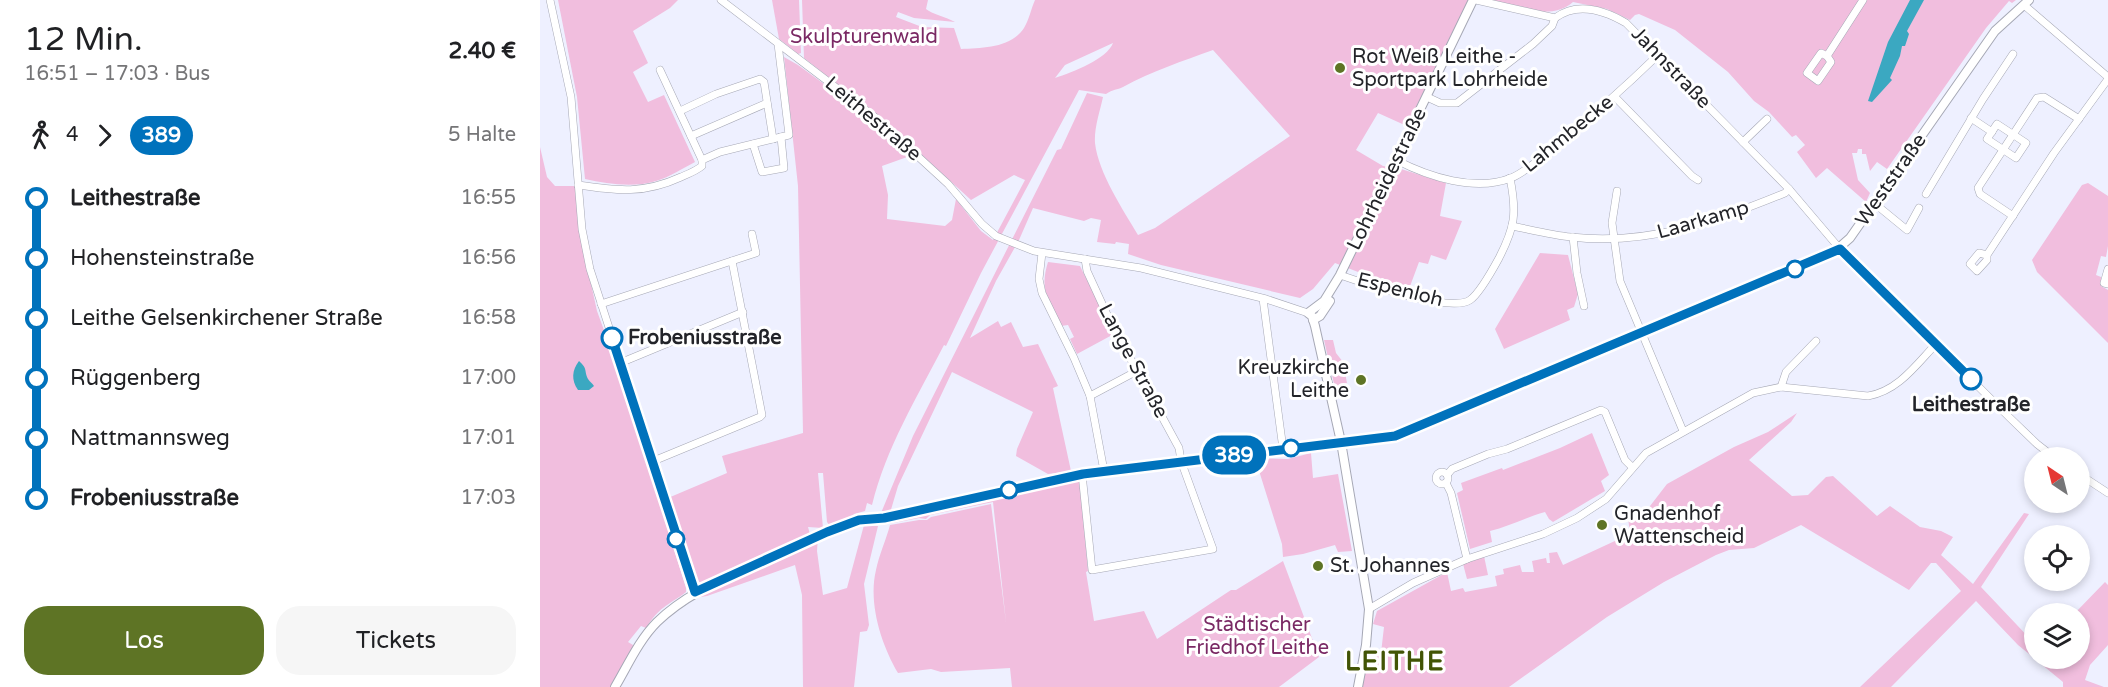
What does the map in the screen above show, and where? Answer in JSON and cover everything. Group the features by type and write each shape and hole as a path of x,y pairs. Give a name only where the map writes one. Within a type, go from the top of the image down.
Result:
{"street":[{"path":"550,0 571,97 585,245 600,304 695,592"},
{"name":"Leithestraße","path":"721,0 881,122 948,183 990,232 1017,246 1042,253 1141,268 1263,299 1311,316"},
{"path":"1427,97 1440,103 1457,103 1533,44 1552,26 1555,18 1474,0"},
{"name":"Lohrheidestraße","path":"1311,316 1331,292 1340,275 1474,0"},
{"path":"1827,56 1863,0"},
{"path":"1987,255 2108,78 2026,2"},
{"name":"Weststraße","path":"615,687 648,631 695,592 815,537 859,520 884,518 1083,474 1395,436 1840,249 1995,31 2026,2"},
{"name":"Jahnstraße","path":"1555,18 1566,10 1595,9 1626,23 1789,189 1840,249 2041,447"},
{"path":"702,160 720,152 789,135 778,44"},
{"path":"1926,194 1971,118 2013,54"},
{"name":"Lahmbecke","path":"1396,160 1415,170 1445,179 1487,183 1510,178 1525,170 1615,97 1658,55"},
{"path":"578,185 616,190 643,190 668,183 702,166 702,160 660,70"},
{"path":"680,111 716,94 757,79 764,82 773,139"},
{"path":"2013,216 1980,194 1978,190 2037,98 2041,96 2079,119"},
{"path":"1615,97 1698,180"},
{"path":"691,136 767,103"},
{"path":"1743,142 1767,118"},
{"path":"1971,118 1992,132"},
{"path":"1997,124 2026,143 2016,158 1987,139 1992,132 1997,124"},
{"path":"753,144 762,172 784,168 781,137"},
{"name":"Espenloh","path":"1340,275 1382,289 1427,299 1467,302 1474,296 1493,268 1512,226 1515,201 1510,178"},
{"name":"Laarkamp","path":"1512,226 1573,237 1647,236 1702,225 1785,193 1789,189"},
{"path":"1617,190 1612,216 1620,281 1683,431"},
{"path":"1874,203 1907,230 1919,208"},
{"path":"600,304 756,253 752,234"},
{"path":"1573,237 1576,273 1584,306"},
{"path":"1042,253 1039,273 1042,293 1090,396 1104,471"},
{"name":"Lange Straße","path":"1083,474 1092,570 1213,549 1181,461 1179,448 1107,314 1087,271 1085,260"},
{"path":"651,462 762,415 732,261"},
{"path":"2108,269 2104,283 2108,284"},
{"path":"1263,299 1283,449"},
{"path":"620,363 743,312"},
{"path":"1311,316 1341,442 1369,609 1366,645 1358,687"},
{"path":"1781,387 1786,372 1816,341"},
{"path":"1369,609 1413,583 1467,560 1543,534 1577,518 1606,499 1646,453 1753,393 1781,387 1868,396 1879,394 1893,388 1936,344"},
{"path":"1090,396 1137,370"},
{"path":"1467,560 1446,479 1452,470 1601,410 1605,412 1625,460 1632,467"},
{"path":"2090,481 2108,493"}],"green space":[{"path":"558,0 678,0 670,8 633,31 648,63 633,72 648,102 664,95 695,162 666,177 647,183 620,185 585,179 577,97"},
{"name":"Skulpturenwald","path":"772,0 799,0 801,53 798,54 779,39"},
{"path":"802,0 928,0 926,9 955,22 914,18 898,12 896,17 922,27 954,28 961,49 996,46 1012,40 1024,28 1035,0 1469,0 1409,127 1378,113 1356,150 1383,166 1446,183 1440,216 1462,221 1446,260 1431,255 1428,264 1419,262 1409,289 1335,263 1313,289 1300,298 1161,265 1128,254 1129,244 1097,242 1101,220 1091,218 1084,221 1033,208 970,338 998,321 1001,327 1011,322 1023,347 1038,344 1058,386 1053,388 1071,471 1048,474 1016,456 1033,412 952,372 898,486 890,513 881,513 913,436 1057,150 1061,149 1087,93 1103,97 1095,131 1097,154 1112,190 1138,235 1155,228 1290,136 1213,50 1156,71 1106,94 1079,90 981,273 946,346 944,345 903,423 885,463 872,505 867,503 865,511 854,514 851,519 830,526 827,522 823,473 818,473 823,528 808,527 811,538 818,536 817,551 823,595 847,588 864,525 878,526 864,584 869,625 867,631 860,632 854,687 803,687 802,595 795,565 707,596 694,598 701,583 695,580 691,573 668,498 727,473 722,456 803,433 798,186 784,57 861,111 910,156 882,166 888,195 887,219 945,226 952,220 956,199 981,231 993,240 1025,180 1014,175 971,200 888,124 804,58","holes":["1113,43 1110,49 1097,60 1055,78 1065,65"]},
{"path":"1489,0 2016,0 2012,3 2009,1 1986,28 1887,169 1877,162 1870,171 1866,154 1862,154 1862,149 1858,149 1857,153 1852,153 1858,180 1870,193 1866,202 1827,168 1816,178 1797,152 1805,145 1796,135 1792,137 1769,112 1754,101 1728,72 1675,30 1639,14 1630,20 1607,9 1573,2 1564,8 1543,12 1521,9"},
{"path":"540,147 547,177 555,186 577,186 584,252 597,311 618,369 686,588 686,592 660,611 646,628 641,626 628,642 633,645 635,651 612,687 540,687"},
{"path":"2088,183 2108,196 2108,246 2106,257 2101,256 2096,275 2101,277 2101,286 2108,290 2108,343 2037,272 2032,260 2082,185"},
{"path":"1540,253 1568,255 1578,294 1574,307 1567,310 1570,320 1504,349 1495,329"},
{"path":"1048,262 1080,266 1114,334 1077,354 1070,339 1074,337 1068,325 1061,326 1047,296 1045,272"},
{"path":"1324,340 1333,340 1336,353 1343,362 1347,383 1343,386 1335,388"},
{"path":"1797,413 1791,422 1749,460 1792,496 1808,495 1826,477 1833,476 1877,516 1890,506 1920,527 1941,531 1953,537 1941,555 1973,584 2024,513 2029,514 1981,587 2024,632 2024,650 1976,601 1891,687 1860,687 1961,591 1936,563 1931,563 1909,590 1801,525 1754,548 1729,550 1716,555 1664,582 1607,617 1509,687 1361,687 1368,651 1381,653 1384,627 1373,624 1377,611 1447,572 1451,591 1463,588 1465,592 1497,586 1495,576 1504,574 1503,569 1520,565 1522,572 1534,572 1532,561 1546,558 1547,563 1550,563 1549,553 1557,552 1563,565 1630,534 1627,509 1640,519 1667,484 1734,447 1768,432"},
{"path":"1592,433 1609,475 1601,481 1605,491 1553,522 1545,512 1490,531 1492,542 1470,549 1457,493 1463,490 1461,483 1502,468 1503,470"},
{"path":"1311,453 1313,478 1338,474 1352,551 1338,552 1335,545 1283,557 1282,544 1255,458 1288,459"},
{"name":"Städtischer Friedhof Leithe","path":"1080,480 1088,571 1086,572 1094,621 1144,611 1157,639 1231,590 1236,590 1283,561 1319,657 1279,687 1012,687 1010,668 941,672 931,669 898,673 881,636 874,596 876,570 890,525 927,520 931,517 991,504 1006,622 993,502 930,515 926,519 919,518 888,524 888,522"},
{"path":"1484,556 1488,575 1467,579 1463,564"},
{"path":"2105,582 2108,585 2108,645 2090,665 2090,603 2085,603"},
{"path":"2047,669 2089,669 2085,680 2104,687 2063,687 2063,682"}],"water":[{"path":"1910,0 1924,0 1907,31 1909,34 1890,78 1892,80 1872,102 1868,101 1888,42"},
{"path":"579,361 594,386 589,390 578,390 574,383 574,371"}],"bus line":[{"name":"389","path":"612,338 695,592 815,537 859,520 884,518 1113,469 1395,436 1840,249 1971,379"}],"place":[{"name":"Rot Weiß Leithe - Sportpark Lohrheide","path":"1340,68"},
{"name":"Frobeniusstraße","path":"612,338"},
{"name":"Leithestraße","path":"1971,379"},
{"name":"Kreuzkirche Leithe","path":"1361,380"},
{"name":"Gnadenhof Wattenscheid","path":"1602,525"},
{"name":"St. Johannes","path":"1318,566"}],"district":[{"name":"LEITHE","path":"1395,661"}]}
